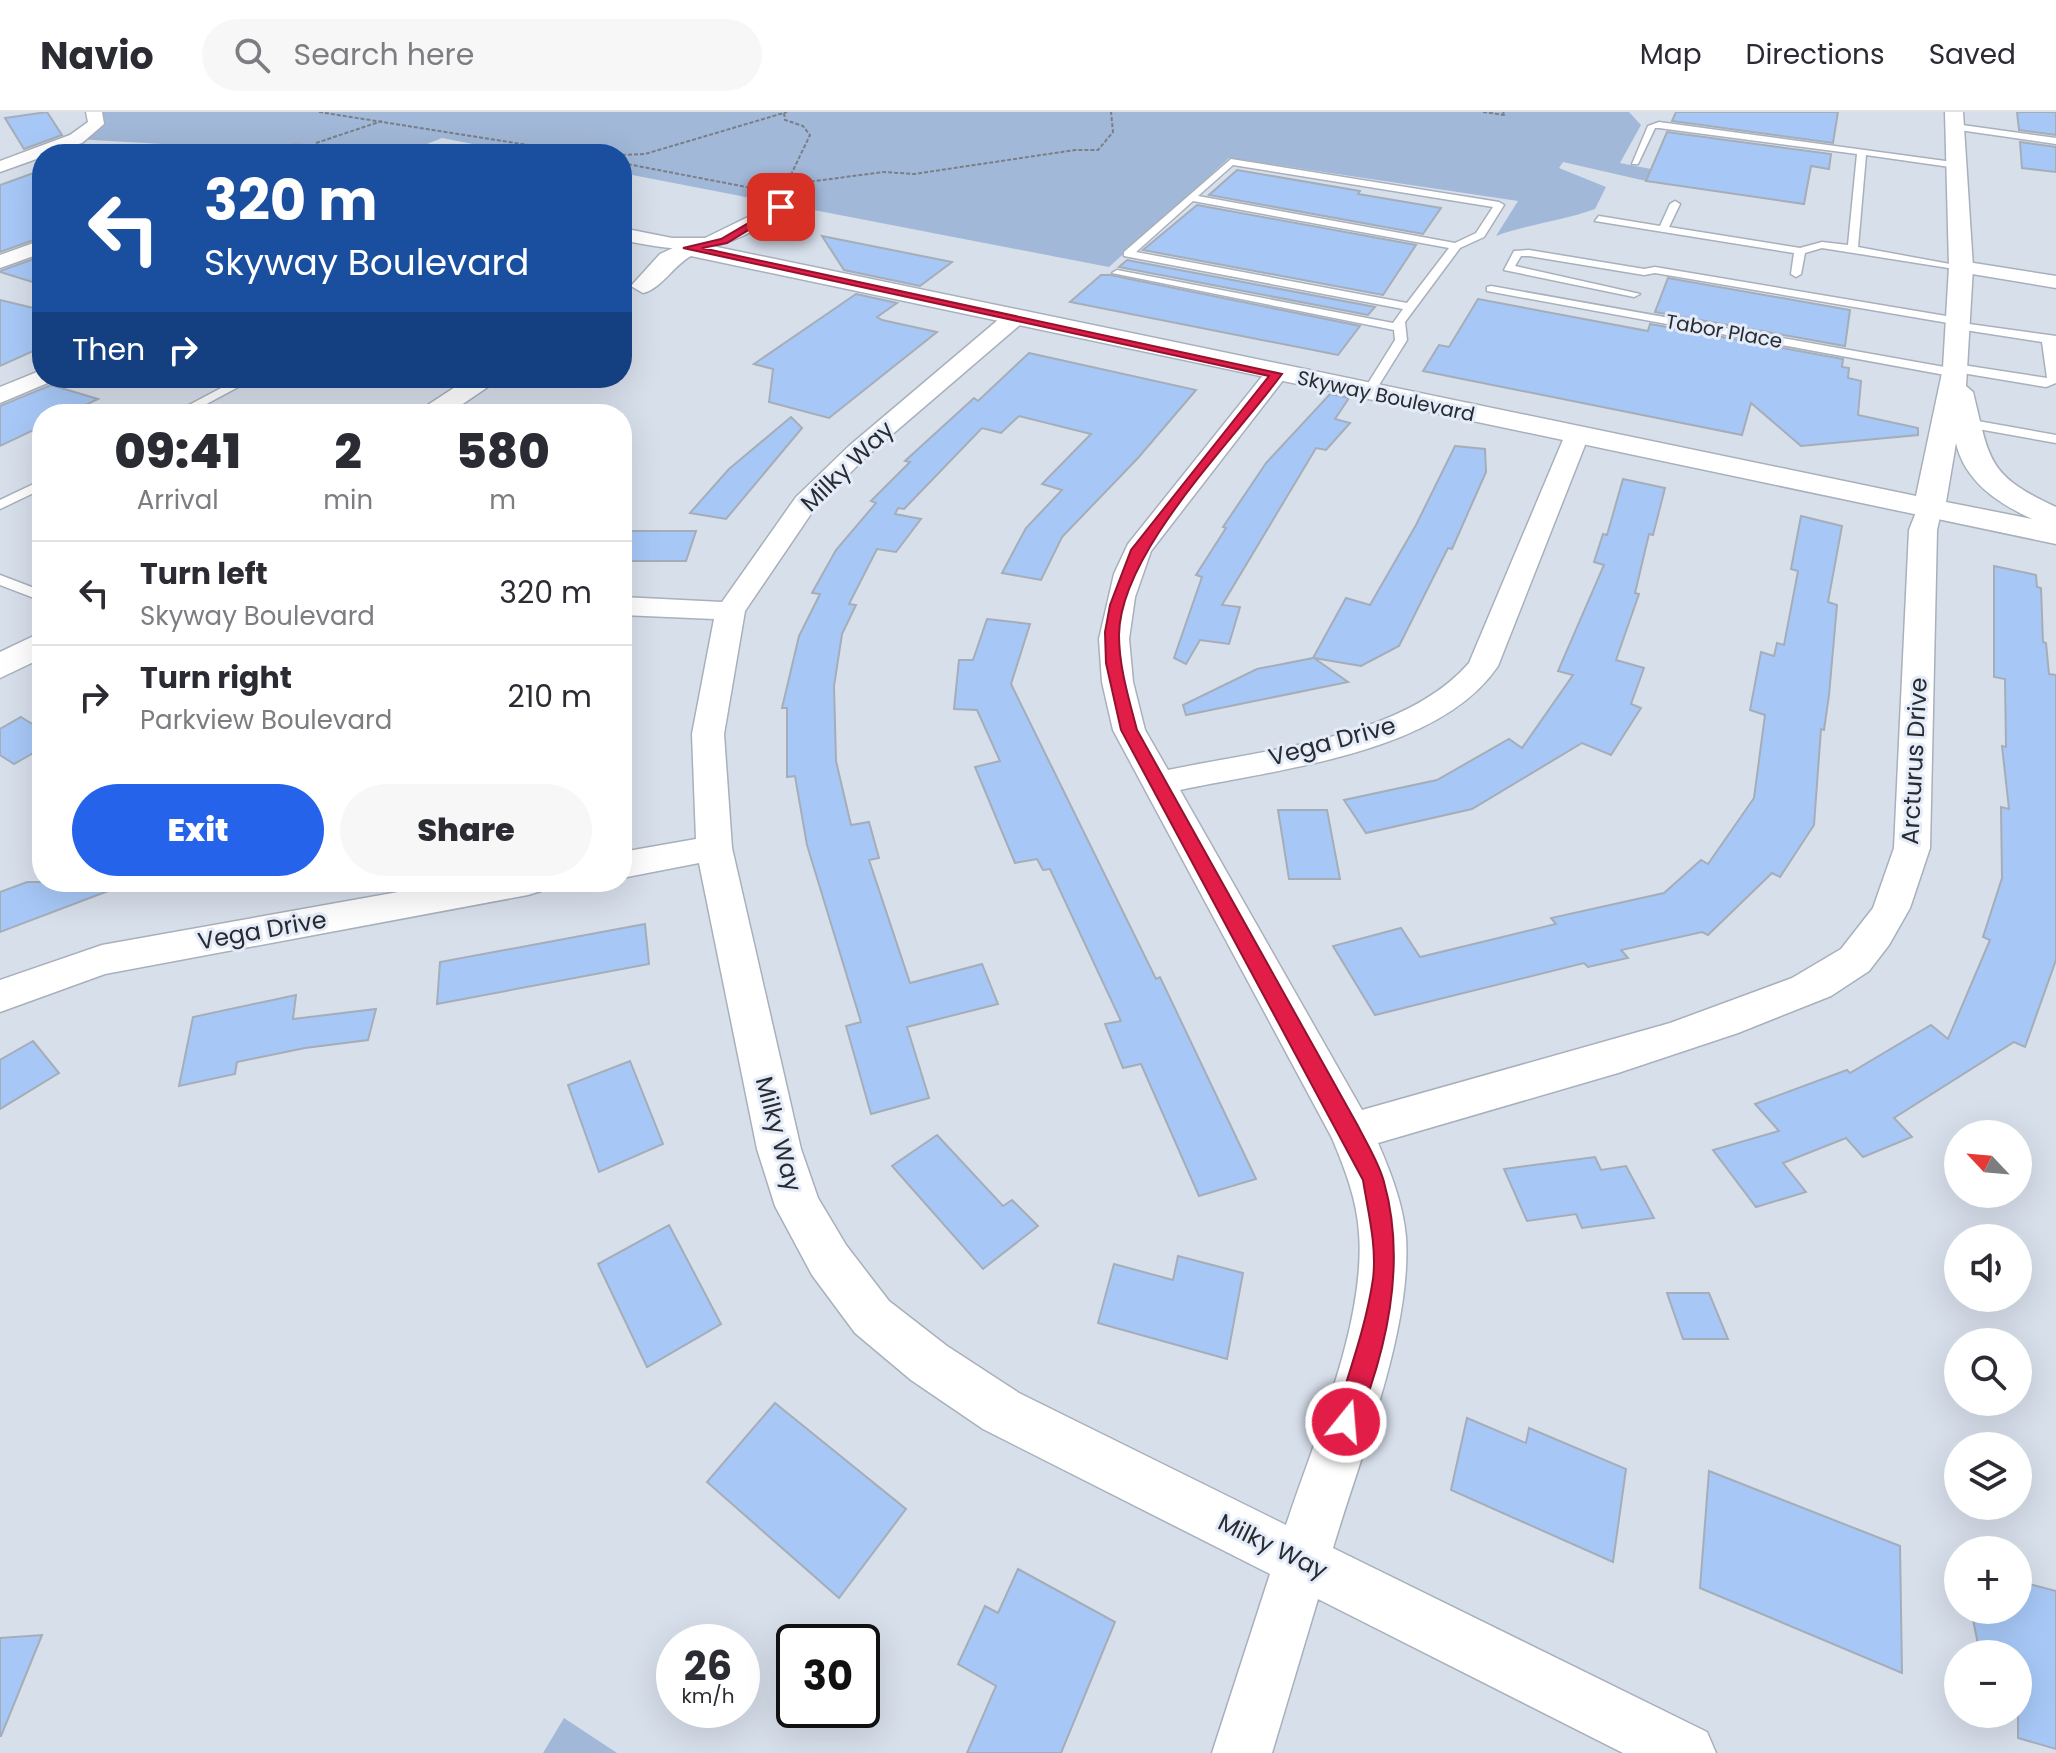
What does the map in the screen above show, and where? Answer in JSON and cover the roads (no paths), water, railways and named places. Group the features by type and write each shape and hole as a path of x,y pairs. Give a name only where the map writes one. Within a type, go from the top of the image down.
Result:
{"street":[{"path":"62,144 76,139 96,124 94,112"},
{"path":"1955,120 1961,267 1957,421 1989,478 2014,497 2056,519"},
{"path":"0,167 32,155"},
{"path":"632,292 668,259 688,248 724,241 777,193"},
{"name":"Skyway Boulevard","path":"632,236 1013,319 2056,534"},
{"path":"0,262 32,250"},
{"path":"632,292 697,265 715,254"},
{"path":"1961,267 2056,282"},
{"name":"Milky Way","path":"1013,319 858,451 805,503 730,611 708,734 714,848 779,1149 798,1206 829,1260 872,1317 929,1363 1001,1411 1686,1753"},
{"path":"1242,1753 1371,1339 1384,1277 1383,1235 1373,1180 1351,1132 1156,784 1129,730 1119,696 1112,632 1117,605 1138,550 1154,525 1276,374"},
{"path":"0,396 32,382"},
{"path":"445,404 471,388"},
{"name":"Arcturus Drive","path":"1351,1132 1724,1023 1818,985 1854,961 1882,927 1903,886 1912,848 1923,530 1957,421"},
{"name":"Vega Drive","path":"1156,784 1352,740 1393,727 1462,690 1483,666 1577,435"},
{"path":"632,606 730,611"},
{"path":"0,667 32,649"},
{"path":"632,863 714,848"},
{"name":"Vega Drive","path":"0,996 102,960 473,892"}],"lane":[{"path":"1955,120 2056,141"},
{"path":"1635,162 1652,126 1659,125 1957,165"},
{"path":"1853,249 1862,152"},
{"path":"1368,393 1401,340 1399,322 1409,307 1456,246 1480,235 1499,205 1231,162 1128,254 1409,307"},
{"path":"1191,198 1456,246"},
{"path":"1663,230 1675,204"},
{"path":"1599,219 1800,251 1822,245 1961,267"},
{"path":"1796,274 1800,251"},
{"path":"1644,272 1529,253 1518,253 1508,268 1634,294 1648,304 1956,370 2056,397"},
{"path":"1634,294 1639,274 1655,270 2052,340 2053,380 2046,383 1956,370"},
{"path":"1117,273 1400,328"},
{"name":"Tabor Place","path":"1491,289 1956,370"},
{"path":"198,404 229,388"},
{"path":"1957,421 2056,439"},
{"path":"0,505 32,489"},
{"path":"0,580 32,592"}]}
